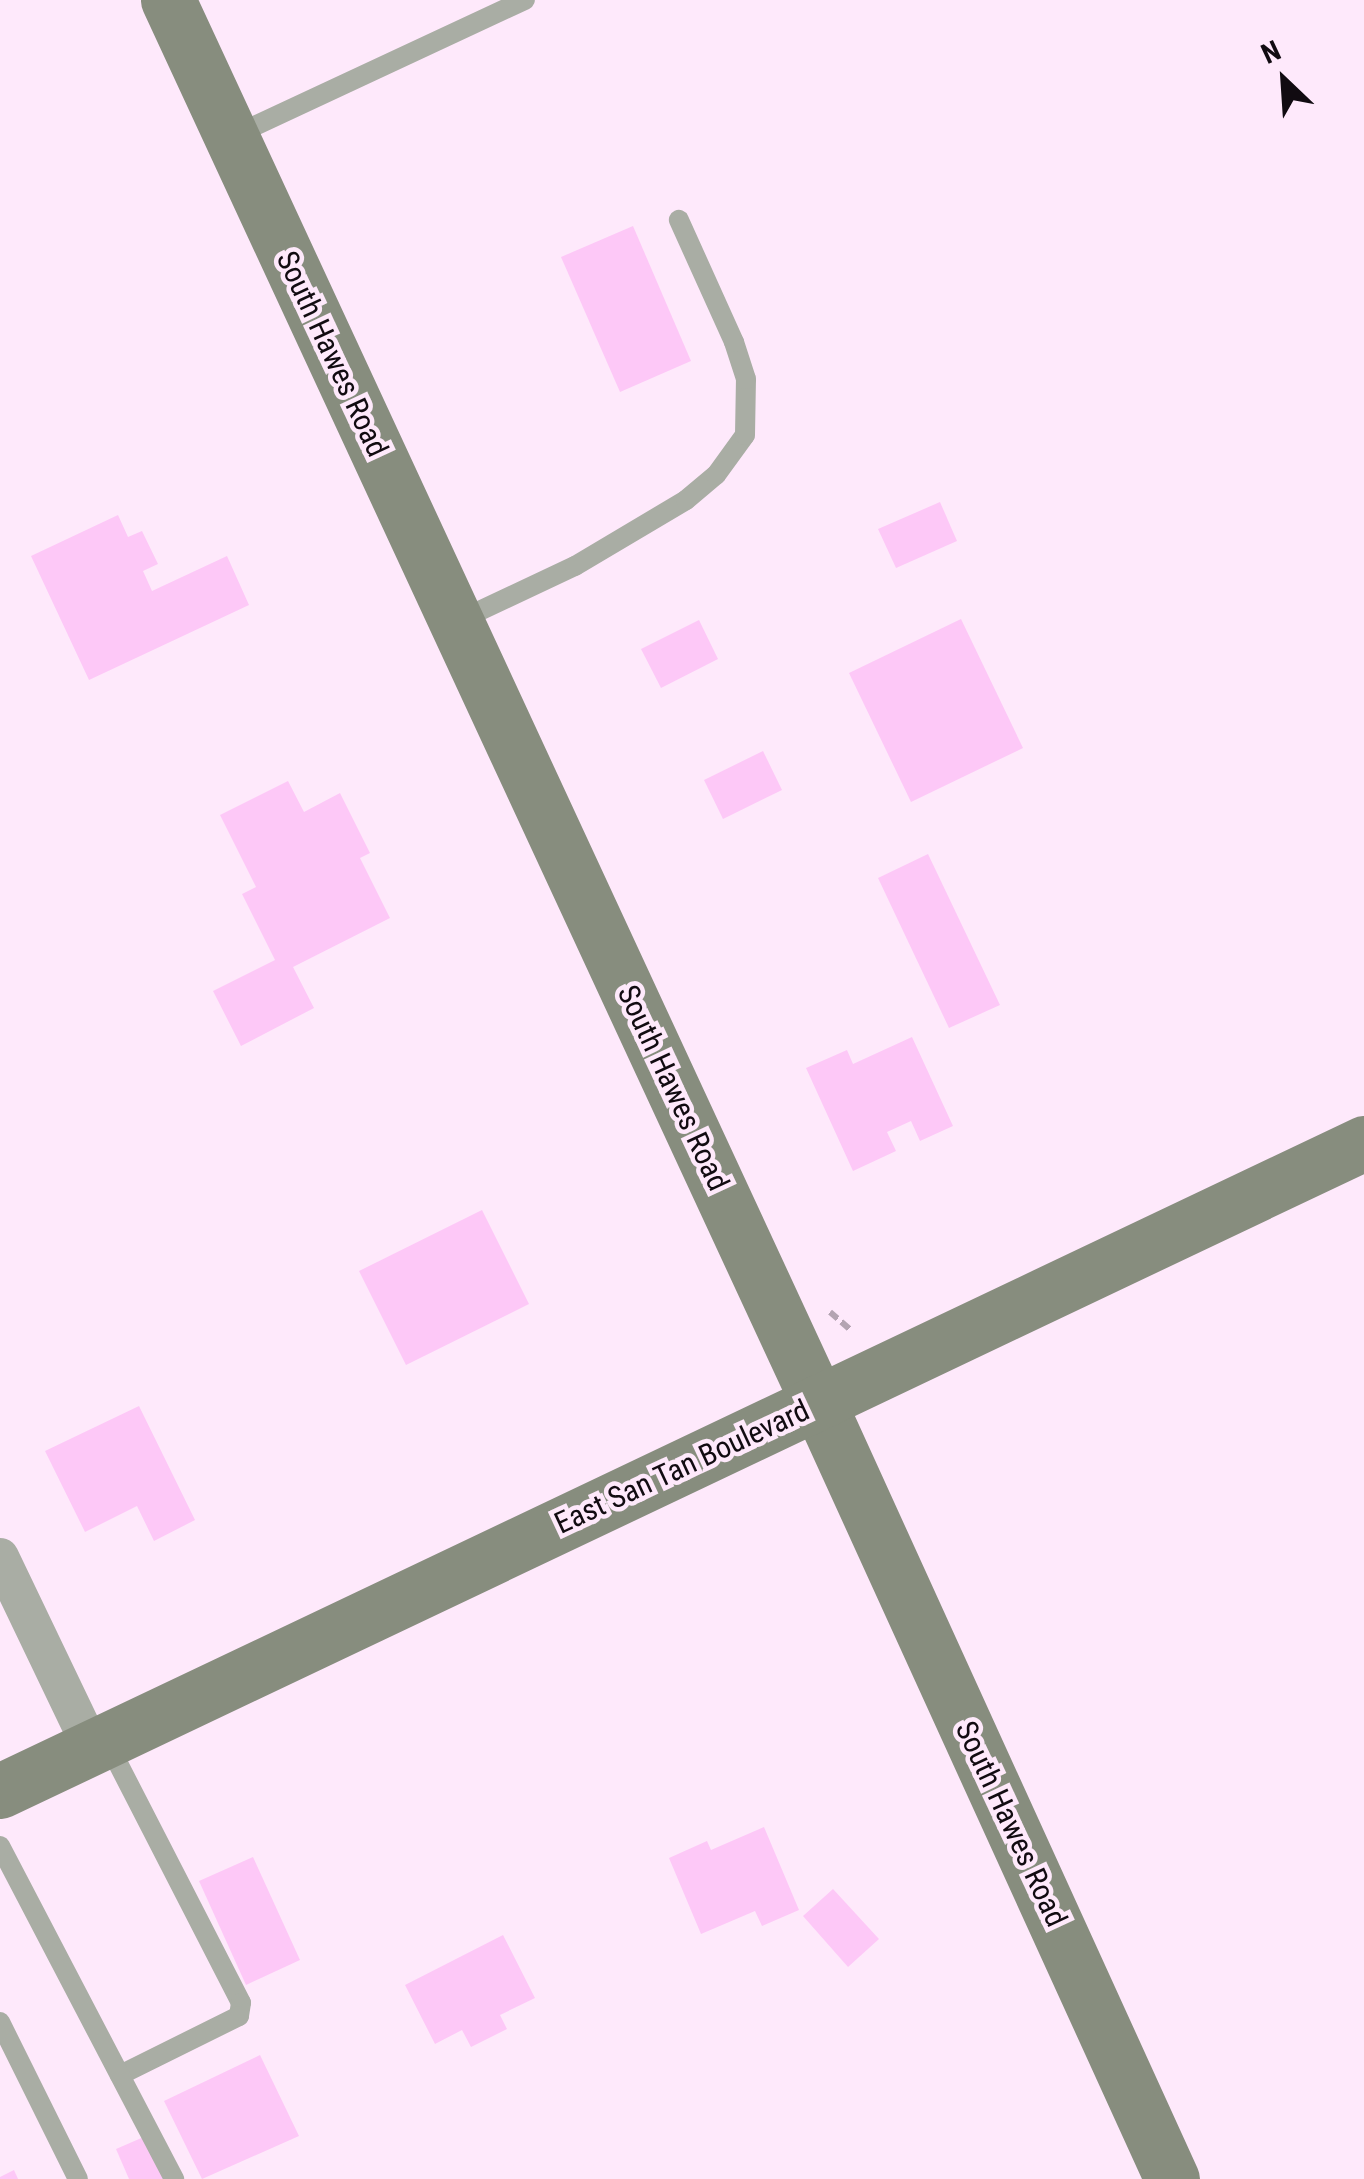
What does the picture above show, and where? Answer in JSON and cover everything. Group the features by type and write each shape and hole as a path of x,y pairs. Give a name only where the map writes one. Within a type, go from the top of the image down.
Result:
{"main road":[{"name":"South Hawes Road","path":"168,0 818,1402 1172,2179"},
{"name":"East San Tan Boulevard","path":"0,1790 1364,1143"}],"street":[{"path":"0,1557 99,1744"}],"lane":[{"path":"232,137 526,0"},
{"path":"456,622 575,566 686,500 716,475 744,435 746,379 734,342 679,220"},
{"path":"99,1744 241,2003 239,2016 120,2075"},
{"path":"0,1846 174,2179"},
{"path":"0,2022 78,2179"}],"building":[{"path":"633,226 691,361 620,392 561,257"},
{"path":"940,502 957,541 896,568 878,529"},
{"path":"118,515 128,537 142,531 158,564 143,571 152,591 227,556 249,605 89,680 31,556"},
{"path":"961,619 1023,748 911,802 849,673"},
{"path":"699,620 718,659 661,688 641,649"},
{"path":"763,751 782,790 723,819 704,780"},
{"path":"288,781 304,812 340,793 370,853 360,858 390,918 293,967 314,1008 241,1046 213,991 275,960 242,894 256,887 220,815"},
{"path":"928,854 1000,1005 949,1028 878,878"},
{"path":"912,1037 953,1126 920,1141 911,1121 887,1132 896,1151 853,1171 806,1068 847,1050 853,1064"},
{"path":"482,1210 529,1304 406,1365 359,1271"},
{"path":"139,1406 195,1520 154,1541 137,1506 85,1532 45,1451"},
{"path":"764,1827 799,1910 762,1926 755,1911 701,1934 669,1858 707,1841 711,1850"},
{"path":"253,1857 300,1960 246,1985 199,1881"},
{"path":"833,1889 879,1939 848,1967 803,1916"},
{"path":"503,1935 535,1998 500,2015 507,2029 471,2047 462,2030 435,2044 405,1985"},
{"path":"260,2055 299,2136 202,2179 164,2101"},
{"path":"146,2136 165,2179 129,2179 116,2149"},
{"path":"14,2170 18,2179 0,2179 0,2177"}]}
